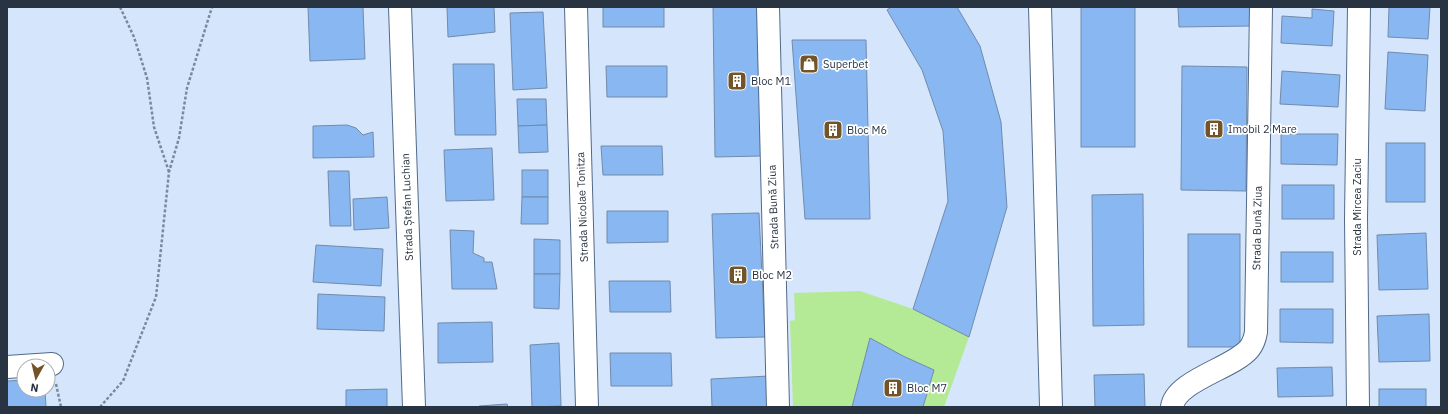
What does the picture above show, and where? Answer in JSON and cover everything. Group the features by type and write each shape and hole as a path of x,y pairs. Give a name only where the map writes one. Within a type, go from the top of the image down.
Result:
{"lane":[{"name":"Strada Ștefan Luchian","path":"400,7 414,407"},
{"name":"Strada Nicolae Tonitza","path":"576,7 588,407"},
{"name":"Strada Bună Ziua","path":"768,7 778,407"},
{"path":"1040,7 1050,407"},
{"name":"Strada Bună Ziua","path":"1172,407 1173,401 1180,392 1190,384 1249,350 1254,341 1256,332 1261,7"},
{"name":"Strada Mircea Zaciu","path":"1358,407 1356,218 1359,7"}],"path":[{"path":"120,7 134,37 147,78 154,127 169,172"},
{"path":"100,407 123,381 156,296 169,172 179,138 187,88 212,7"}],"green space":[{"path":"860,291 913,309 969,337 944,407 923,407 934,370 870,339 852,407 793,407 790,321 795,320 794,293"}],"building":[{"path":"308,7 363,7 365,59 310,61"},
{"path":"447,7 494,7 495,32 448,37"},
{"path":"603,7 664,7 664,27 603,27"},
{"name":"Bloc M1","path":"713,7 760,7 762,156 715,157"},
{"path":"891,7 957,7 980,46 1001,122 1007,207 969,337 913,309 948,201 943,131 922,70 887,10"},
{"path":"1081,7 1135,7 1135,147 1081,147"},
{"path":"1178,7 1250,7 1251,26 1179,27"},
{"path":"1389,7 1430,7 1428,39 1388,37"},
{"path":"1312,9 1334,11 1332,46 1281,43 1282,16 1312,18"},
{"path":"543,12 547,88 513,90 510,13"},
{"name":"Bloc M6","path":"792,40 866,40 870,219 805,219"},
{"path":"1388,52 1428,55 1425,111 1385,109"},
{"path":"453,64 494,64 496,135 455,135"},
{"path":"606,66 667,66 667,97 607,97"},
{"name":"Imobil 2 Mare","path":"1182,66 1247,67 1246,191 1181,190"},
{"path":"1282,71 1340,75 1338,107 1280,104"},
{"path":"517,99 546,99 547,125 518,126"},
{"path":"347,125 356,128 363,135 373,132 374,157 313,158 313,126"},
{"path":"547,125 548,152 519,153 518,126"},
{"path":"1281,134 1338,134 1337,165 1281,164"},
{"path":"1386,143 1425,143 1425,202 1386,202"},
{"path":"601,146 662,146 663,175 603,175"},
{"path":"492,148 494,200 446,201 444,150"},
{"path":"522,170 548,170 548,197 522,197"},
{"path":"328,171 349,171 351,226 330,226"},
{"path":"1282,185 1334,185 1334,219 1282,219"},
{"path":"1143,194 1144,325 1093,326 1092,195"},
{"path":"387,197 389,228 354,230 353,199"},
{"path":"522,197 548,197 548,224 521,224"},
{"path":"607,211 668,211 668,242 607,243"},
{"name":"Bloc M2","path":"759,213 765,337 716,338 712,214"},
{"path":"450,230 474,231 473,253 484,258 484,262 492,262 497,289 452,289"},
{"path":"1426,233 1428,289 1379,290 1377,235"},
{"path":"1188,234 1240,234 1240,347 1188,347"},
{"path":"534,239 560,240 560,274 534,274"},
{"path":"316,245 383,249 381,286 313,282"},
{"path":"1281,252 1333,252 1333,282 1281,282"},
{"path":"534,274 560,274 559,309 534,308"},
{"path":"609,281 670,281 671,312 610,312"},
{"path":"318,294 385,297 384,331 317,329"},
{"path":"1280,309 1333,309 1333,343 1280,342"},
{"path":"1429,314 1430,361 1379,362 1377,316"},
{"path":"492,322 493,362 438,363 438,323"},
{"name":"Bloc M7","path":"870,338 903,356 934,370 923,407 852,407"},
{"path":"559,343 561,406 532,407 530,345"},
{"path":"610,353 671,353 672,386 611,386"},
{"path":"1332,367 1333,396 1278,397 1277,368"},
{"path":"1144,374 1145,407 1095,407 1094,375"},
{"path":"769,376 769,407 712,407 711,379"},
{"path":"16,380 16,398 45,398 46,407 7,407 7,381"},
{"path":"387,389 387,407 346,407 346,390"},
{"path":"1379,389 1426,389 1426,407 1379,407"},
{"path":"507,404 508,407 479,406"}],"place":[{"name":"Superbet","path":"809,64"},
{"name":"Bloc M1","path":"737,81"},
{"name":"Imobil 2 Mare","path":"1214,129"},
{"name":"Bloc M6","path":"833,130"},
{"name":"Bloc M2","path":"738,275"},
{"name":"Bloc M7","path":"893,388"}]}
